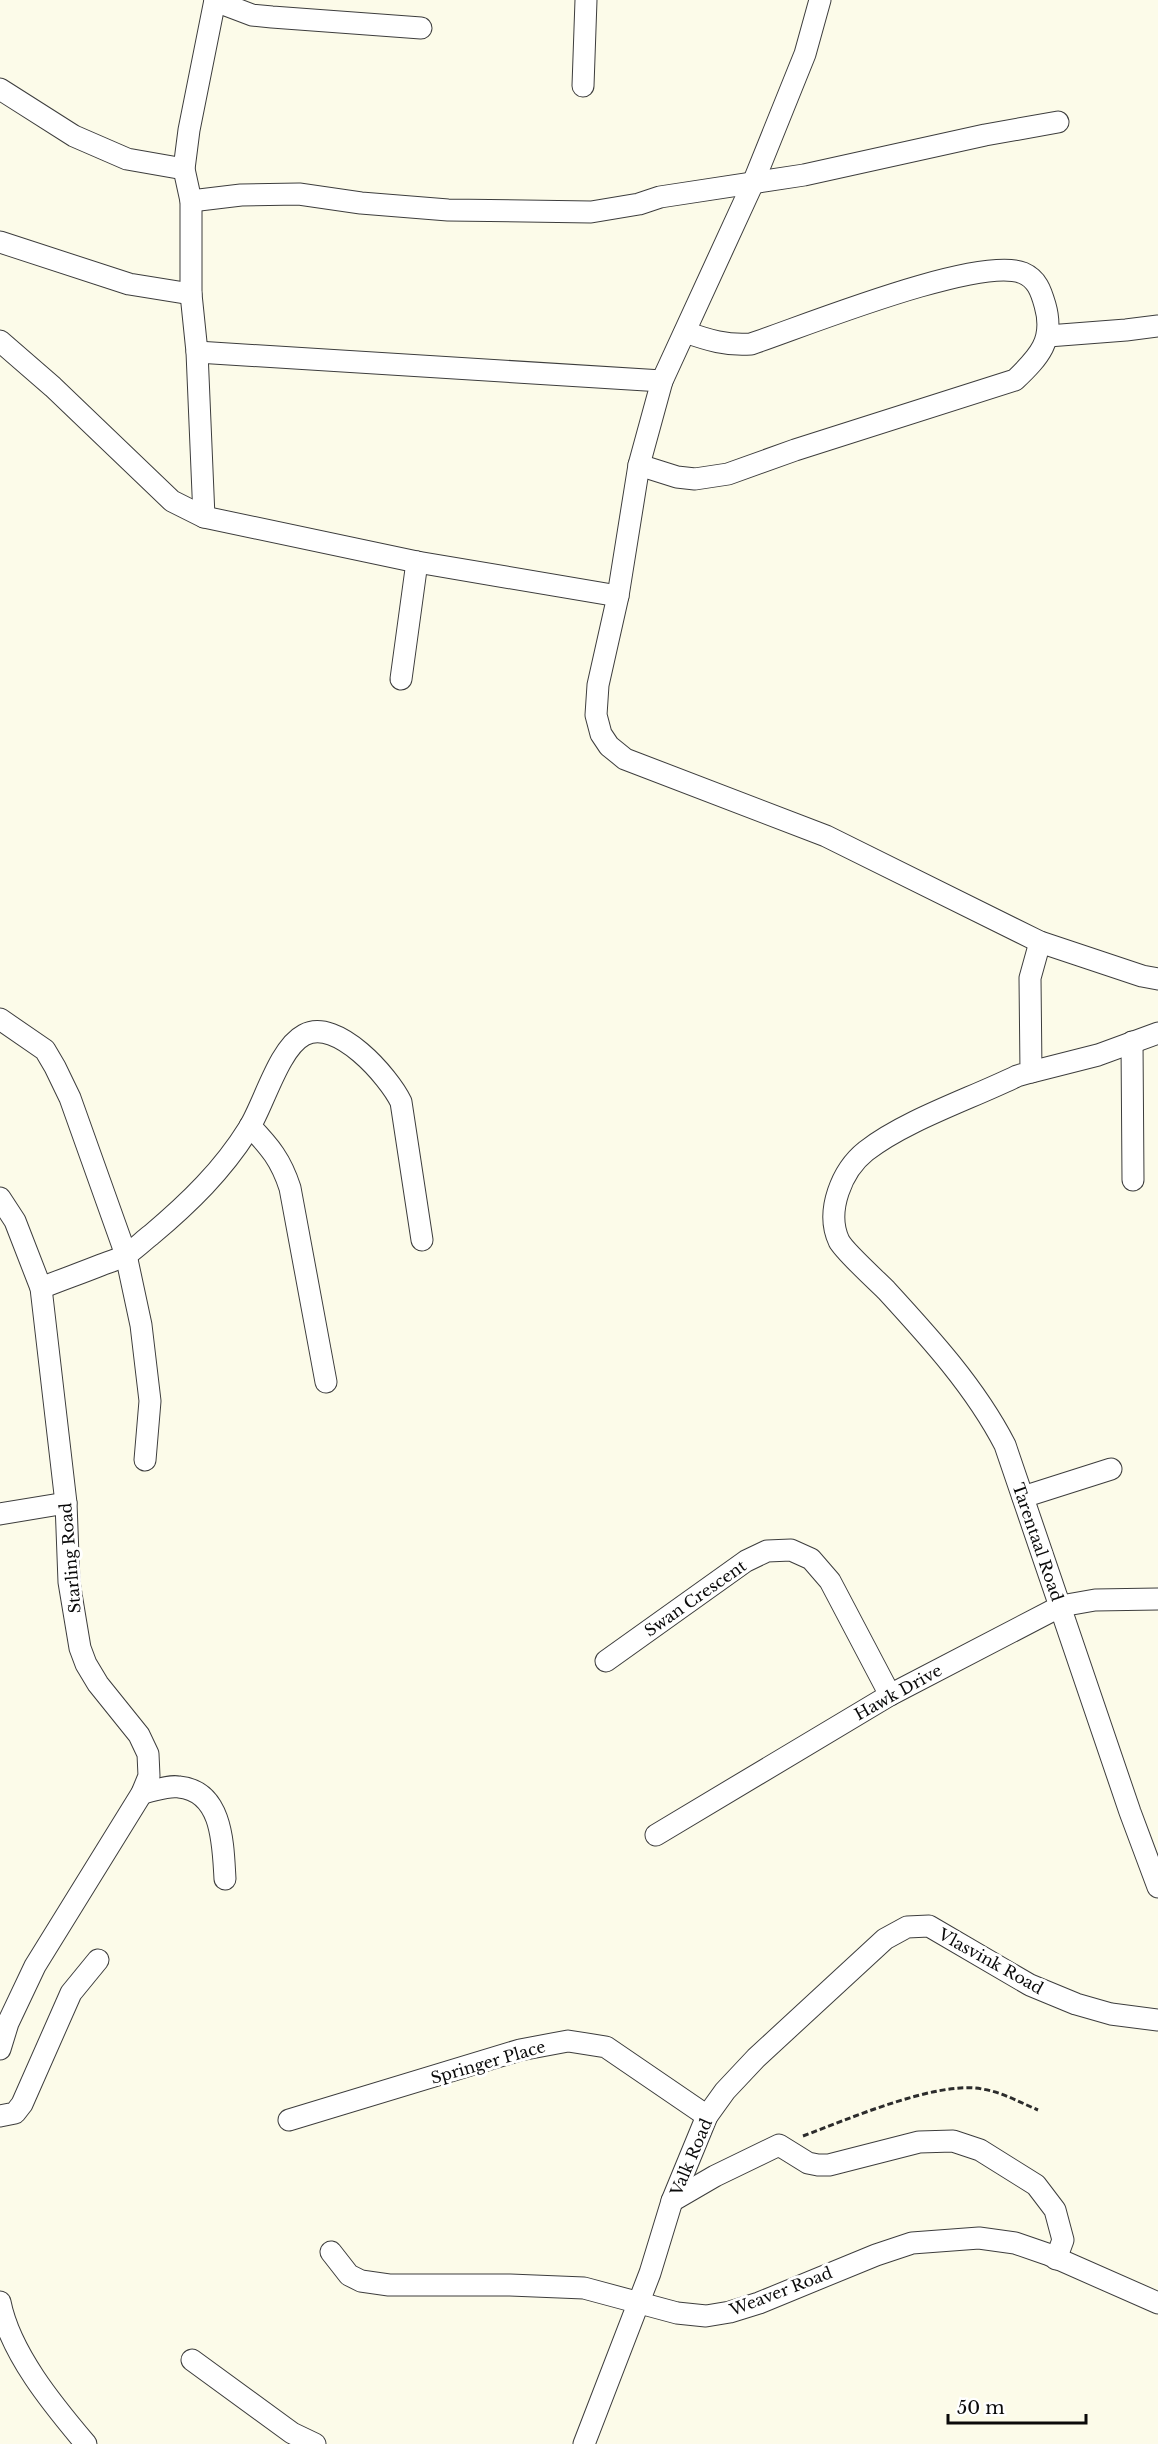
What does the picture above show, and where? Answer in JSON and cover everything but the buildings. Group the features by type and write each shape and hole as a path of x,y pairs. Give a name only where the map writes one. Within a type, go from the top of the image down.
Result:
{"street":[{"path":"204,517 197,352 191,294 191,201 184,169 189,130 215,0 252,15 421,28"},
{"path":"583,86 586,0"},
{"path":"820,0 805,54 753,183 662,381 639,465 618,596 597,695 596,715 601,734 609,747 625,759 826,836 1040,942 1142,976 1158,979"},
{"path":"0,89 74,136 118,156 184,169"},
{"path":"191,201 241,195 299,194 361,203 448,210 591,212 639,204 660,196 753,183 863,163 909,151 1058,122"},
{"path":"0,242 129,284 191,294"},
{"path":"639,465 677,477 696,479 728,474 795,450 1015,380 1035,360 1048,336 1047,311 1041,290 1033,279 1021,272 1005,271 939,281 751,344 717,343 685,332"},
{"path":"1048,336 1158,326"},
{"path":"0,341 53,387 172,501 204,517 417,562 618,596"},
{"path":"197,352 662,381"},
{"path":"401,679 417,562"},
{"path":"1040,942 1030,978 1031,1072 1098,1055 1158,1033"},
{"path":"0,1019 45,1050 56,1066 70,1098 126,1255 141,1325 150,1401 145,1460"},
{"path":"41,1288 126,1255 174,1216 221,1169 250,1126 289,1047 305,1034 312,1032 322,1032 341,1038 383,1074 393,1086 401,1102 422,1240"},
{"path":"1132,1042 1133,1180"},
{"name":"Tarentaal Road","path":"1031,1072 1017,1076 889,1135 864,1153 845,1175 836,1201 834,1217 839,1242 887,1292 971,1388 1005,1445 1130,1812 1158,1887"},
{"path":"250,1126 274,1151 283,1167 290,1188 326,1382"},
{"name":"Starling Road","path":"0,1198 8,1222 41,1288 66,1503 69,1582 80,1648 98,1684 139,1735 148,1754 149,1776 142,1793 36,1966 8,2023 0,2049"},
{"path":"1023,1497 1111,1469"},
{"path":"0,1514 66,1503"},
{"name":"Swan Crescent","path":"606,1661 746,1561 767,1551 790,1550 811,1559 830,1581 890,1695"},
{"name":"Hawk Drive","path":"656,1835 890,1695 1060,1606 1095,1600 1158,1599"},
{"path":"142,1793 177,1786 193,1789 207,1802 216,1814 221,1831 225,1878"},
{"name":"Vlasvink Road","path":"929,1926 1030,1985 1111,2014 1158,2020"},
{"name":"Valk Road","path":"584,2444 650,2273 672,2201 707,2116 725,2091 756,2058 885,1939 907,1927 929,1926"},
{"path":"0,2116 15,2113 22,2104 71,1993 98,1960"},
{"name":"Springer Place","path":"289,2120 520,2050 568,2041 606,2047 626,2058 707,2116"},
{"path":"672,2201 725,2171 779,2145 808,2163 829,2165 919,2142 953,2140 980,2150 1036,2185 1055,2210 1063,2241 1056,2259"},
{"name":"Weaver Road","path":"331,2252 348,2275 361,2281 388,2285 499,2284 585,2288 677,2313 706,2316 730,2312 759,2303 876,2255 912,2243 979,2238 1015,2243 1158,2303"},
{"path":"0,2302 16,2346 52,2402 86,2444"},
{"path":"192,2360 292,2433 315,2444"}],"path":[{"path":"779,2145 870,2111 947,2089 979,2088 1002,2094 1038,2110"}]}
